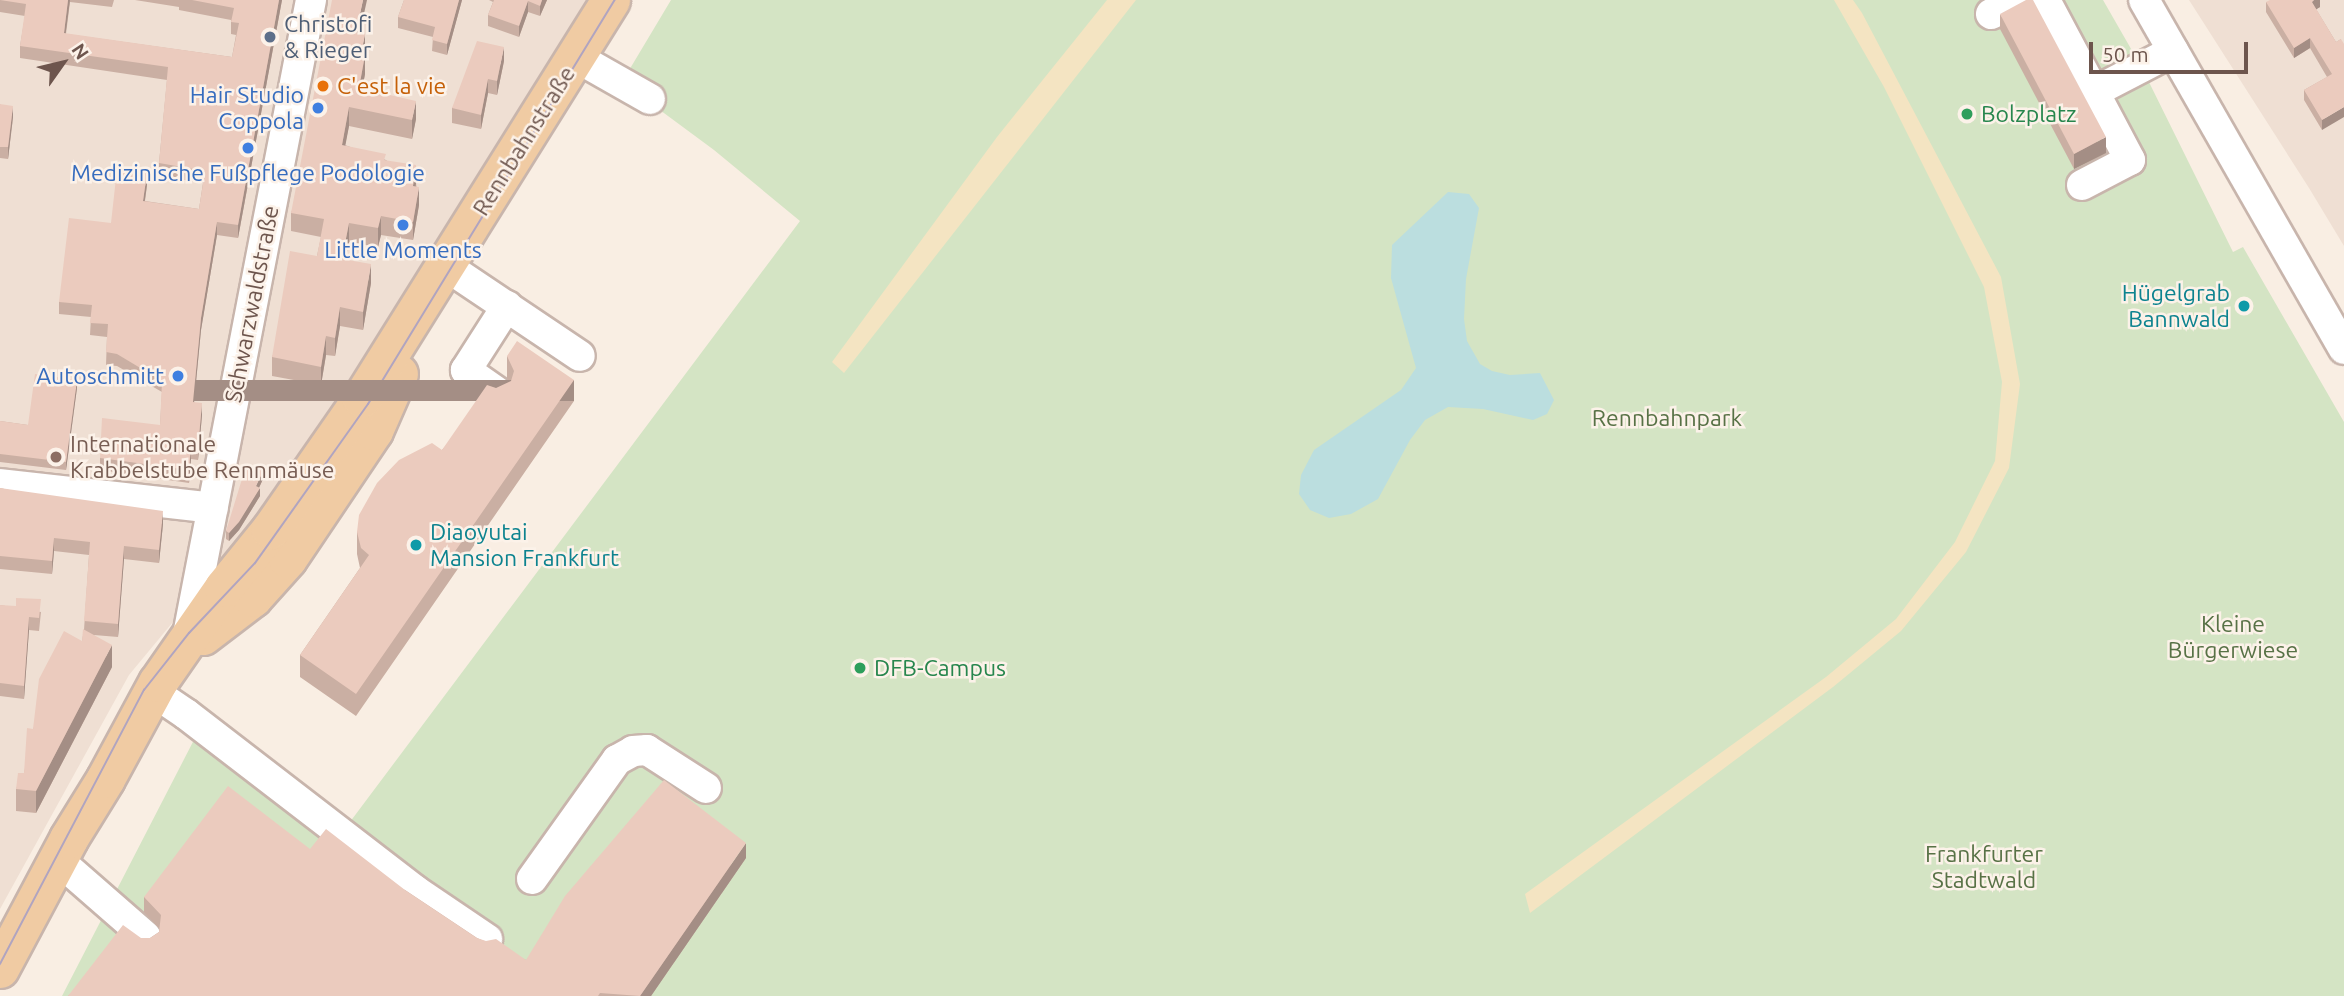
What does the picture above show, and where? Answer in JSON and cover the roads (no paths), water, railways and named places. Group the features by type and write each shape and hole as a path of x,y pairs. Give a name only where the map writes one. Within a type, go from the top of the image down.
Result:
{"main road":[{"name":"Rennbahnstraße","path":"58,860 152,691 193,643 362,399 611,0"},
{"name":"Rennbahnstraße","path":"193,643 254,598 275,575 379,441 393,388 441,274"},
{"path":"4,951 58,860"}],"street":[{"name":"Schwarzwaldstraße","path":"193,643 213,508 311,0"},
{"path":"1991,14 2020,0"},
{"path":"2045,0 2130,160 2082,185"},
{"path":"2144,0 2344,349"},
{"path":"2094,92 2173,51"},
{"path":"576,57 650,99"},
{"path":"441,274 507,306 580,356"},
{"path":"497,392 466,370 507,306"},
{"path":"193,643 216,606 263,554 368,404 393,388"},
{"path":"0,484 213,508"},
{"path":"152,691 186,713 416,891 487,939"},
{"path":"533,879 617,761 633,751 647,750 663,758 706,788"},
{"path":"58,860 145,936"}],"water":[{"path":"1448,192 1469,194 1479,208 1466,279 1464,319 1467,341 1480,364 1492,371 1510,375 1540,373 1554,400 1547,414 1533,420 1483,409 1448,407 1425,420 1410,440 1378,499 1351,514 1329,518 1310,510 1299,494 1301,475 1314,450 1401,390 1416,368 1391,278 1392,245"}],"tram line":[{"path":"0,964 144,690 189,633 255,563 368,404 615,0"}],"place":[{"name":"Christofi & Rieger","path":"270,37"},
{"name":"C'est la vie","path":"323,86"},
{"name":"Hair Studio Coppola","path":"318,108"},
{"name":"Bolzplatz","path":"1967,114"},
{"name":"Medizinische Fußpflege Podologie","path":"248,148"},
{"name":"Little Moments","path":"403,225"},
{"name":"Hügelgrab Bannwald","path":"2244,306"},
{"name":"Autoschmitt","path":"178,376"},
{"name":"Internationale Krabbelstube Rennmäuse","path":"56,457"},
{"name":"Diaoyutai Mansion Frankfurt","path":"416,545"},
{"name":"DFB-Campus","path":"860,668"}],"park label":[{"name":"Rennbahnpark","path":"1667,418"},
{"name":"Kleine Bürgerwiese","path":"2233,637"},
{"name":"Frankfurter Stadtwald","path":"1984,867"}]}
